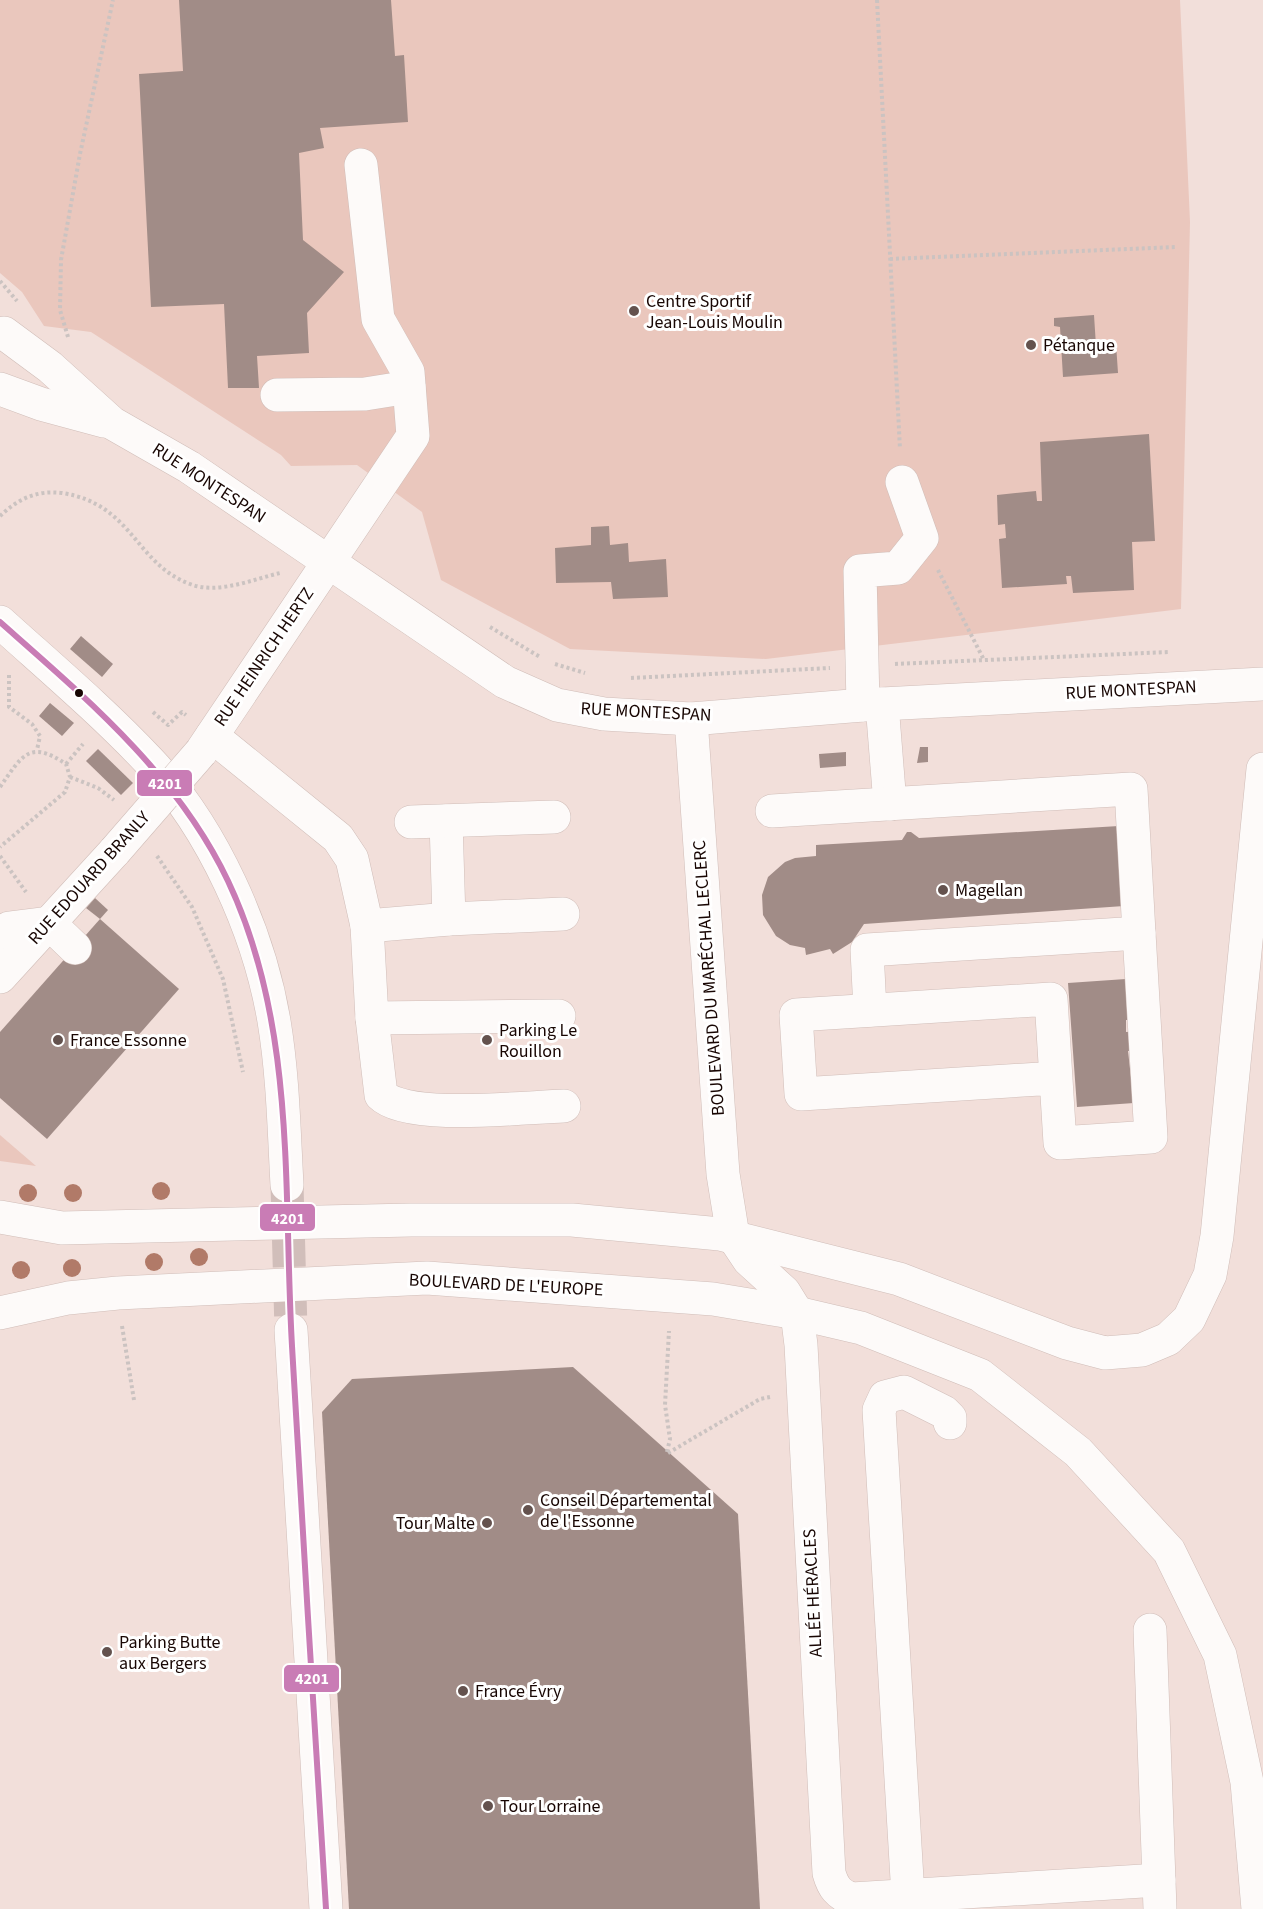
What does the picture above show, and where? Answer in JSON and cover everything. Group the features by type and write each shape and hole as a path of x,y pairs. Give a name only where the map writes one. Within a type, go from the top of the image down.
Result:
{"main road":[{"name":"RUE HEINRICH HERTZ","path":"206,744 327,561 383,484 413,436 408,372 378,319 362,165"},
{"path":"0,365 5,351 2,326"},
{"name":"RUE MONTESPAN","path":"2,326 112,423 189,467 505,682 557,705 604,714 691,719 873,705 1263,684"},
{"path":"277,395 365,394 409,387"},
{"name":"RUE MONTESPAN","path":"0,389 41,404 112,423"},
{"path":"890,804 873,705 863,666 860,571 898,568 922,538 902,482"},
{"path":"0,622 106,717 152,763 182,802 227,878 257,950 274,1020 287,1185"},
{"name":"BOULEVARD DU MARÉCHAL LECLERC","path":"691,719 723,1174 733,1236"},
{"path":"206,744 338,838 352,859 367,926 372,1018 381,1095 388,1102 431,1111 564,1106"},
{"name":"RUE EDOUARD BRANLY","path":"0,977 115,851 206,744"},
{"path":"0,1217 62,1228 411,1220 572,1220 733,1236 899,1279 979,1307 1068,1343 1106,1353 1142,1350 1168,1339 1189,1319 1210,1275 1217,1236 1263,769"},
{"path":"772,811 1131,789 1151,1137 1060,1143 1056,1078 1051,999 796,1015 801,1094 1056,1078"},
{"path":"411,822 554,818"},
{"path":"446,821 449,919"},
{"path":"367,926 449,919 563,914"},
{"path":"0,937 9,928 49,923 75,948"},
{"path":"870,1010 867,950 1139,933"},
{"path":"372,1018 559,1016"},
{"path":"733,1236 749,1260 784,1292 797,1313"},
{"name":"BOULEVARD DE L'EUROPE","path":"0,1313 68,1298 118,1293 427,1278 713,1299 797,1313 861,1328 980,1375 1078,1452 1169,1551 1220,1655 1247,1782 1258,1909"},
{"name":"ALLÉE HÉRACLES","path":"797,1313 801,1345 829,1873 837,1890 852,1899 908,1896"},
{"path":"291,1330 326,1909"},
{"path":"950,1423 950,1418 944,1412 904,1392 885,1397 879,1410 908,1896 977,1881 1159,1894 1150,1630"}],"path":[{"path":"70,344 60,310 61,260 80,154 113,0"},
{"path":"877,0 902,482"},
{"path":"890,259 1175,247"},
{"path":"0,516 16,501 31,495 53,492 95,502 111,511 163,569 193,586 235,584 327,561"},
{"path":"922,538 984,660"},
{"path":"486,625 547,661 588,674"},
{"path":"628,678 1173,652"},
{"path":"151,711 168,725 182,712 206,744"},
{"path":"66,764 87,740"},
{"path":"0,787 25,754 37,750 52,754 66,764 70,777 65,792 0,847"},
{"path":"70,777 98,788 121,808"},
{"path":"153,850 192,908 222,979 244,1076"},
{"path":"120,1316 134,1400"},
{"path":"669,1321 665,1405 670,1439 668,1452 760,1399"}],"shaded area":[{"name":"Centre Sportif Jean-Louis Moulin","path":"0,0 1180,0 1190,222 1181,609 766,659 570,649 441,580 422,512 357,465 291,466 281,455 91,332 44,326 22,292 0,273"},
{"path":"0,1135 36,1166 0,1161"}],"building":[{"path":"179,0 391,0 395,56 404,55 408,122 320,128 324,148 299,153 303,240 344,272 307,313 309,353 257,356 259,388 228,388 224,304 151,307 139,74 183,71"},
{"path":"1094,315 1096,346 1116,344 1118,373 1063,377 1060,327 1054,326 1054,318"},
{"path":"1149,434 1155,541 1132,542 1134,590 1073,593 1071,576 1066,576 1067,584 1002,588 999,539 1006,538 1005,524 998,525 997,495 1036,491 1037,501 1042,501 1040,442"},
{"path":"609,526 610,545 628,543 629,562 666,559 668,597 613,599 611,582 556,583 555,548 591,545 591,527"},
{"path":"81,636 113,664 102,677 70,649"},
{"path":"50,703 74,723 62,736 39,716"},
{"path":"920,747 928,747 928,762 917,763"},
{"path":"98,749 133,783 121,795 86,761"},
{"path":"846,752 846,766 820,768 819,754"},
{"name":"Magellan","path":"1119,826 1124,906 864,924 852,942 833,954 830,949 806,955 805,948 790,945 776,936 763,915 762,895 768,877 785,862 795,858 816,856 816,845 902,840 907,832 919,838"},
{"path":"95,898 108,910 100,919 86,908"},
{"name":"France Essonne","path":"100,919 179,989 47,1139 0,1098 0,1032"},
{"path":"1126,979 1129,1020 1126,1020 1126,1032 1142,1031 1143,1050 1128,1051 1134,1103 1077,1107 1068,983"},
{"path":"573,1367 738,1514 760,1909 349,1909 322,1412 352,1379"}],"tunnel":[{"path":"287,1185 291,1330"}],"transit line":[{"name":"4201","path":"0,622 128,740 183,806 228,881 250,936 266,993 276,1051 286,1169 292,1346 326,1909"}],"place":[{"name":"Centre Sportif Jean-Louis Moulin","path":"634,311"},
{"name":"Pétanque","path":"1031,345"},
{"name":"Magellan","path":"943,890"},
{"name":"France Essonne","path":"58,1040"},
{"name":"Parking Le Rouillon","path":"487,1040"},
{"name":"Conseil Départemental de l'Essonne","path":"528,1510"},
{"name":"Tour Malte","path":"487,1523"},
{"name":"Parking Butte aux Bergers","path":"107,1652"},
{"name":"France Évry","path":"463,1691"},
{"name":"Tour Lorraine","path":"488,1806"}]}
